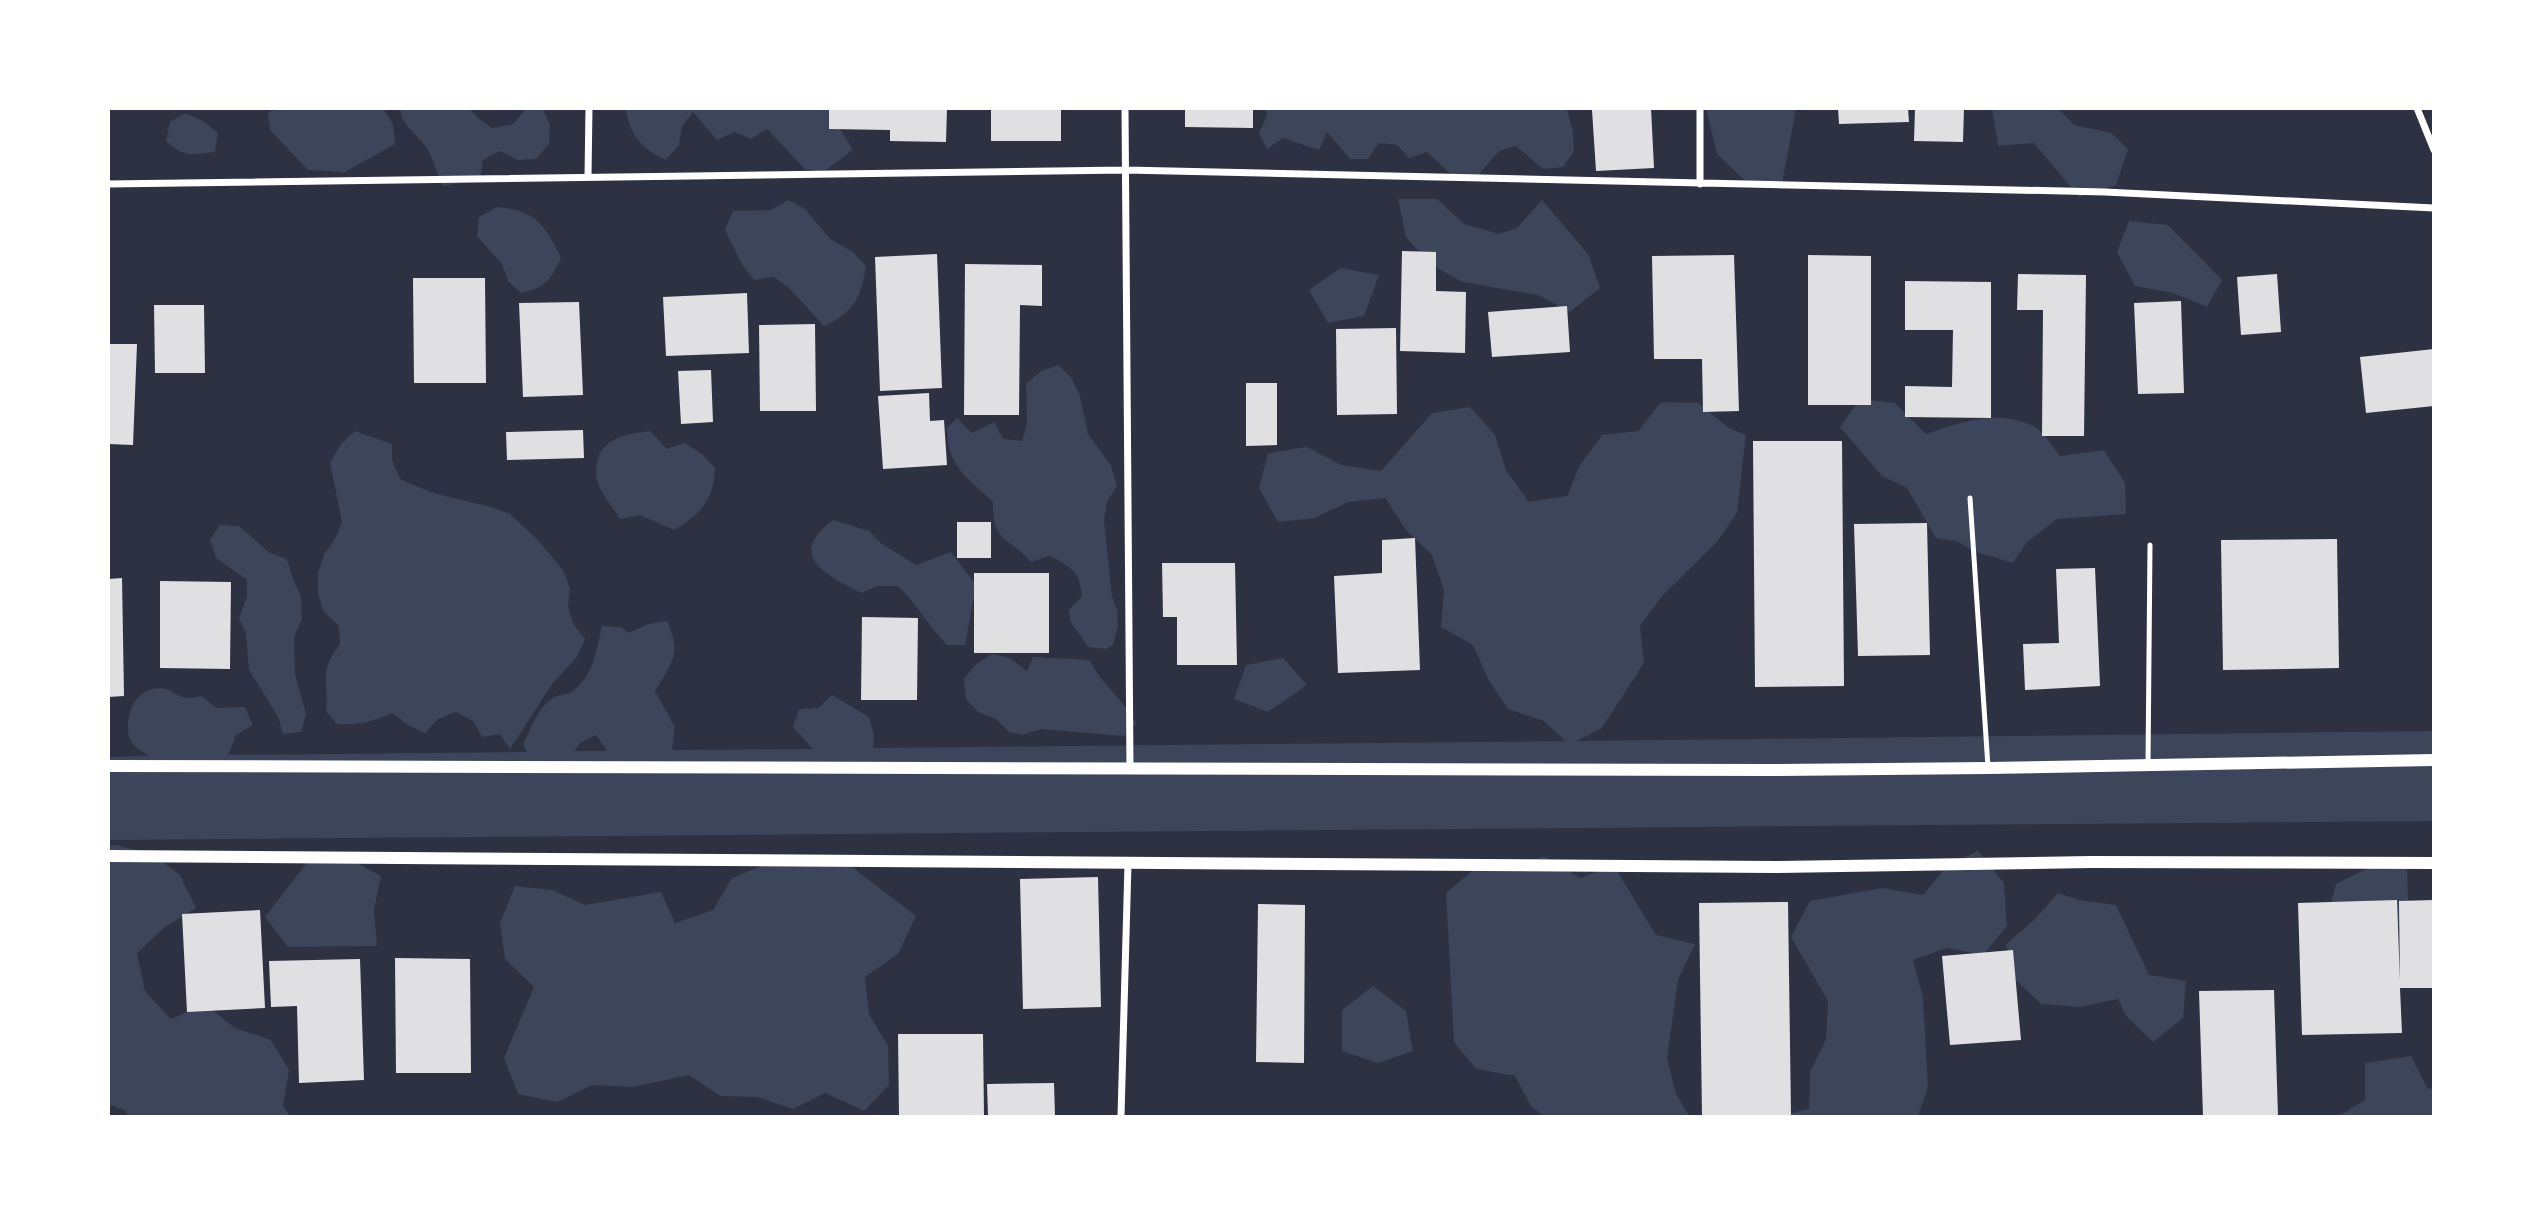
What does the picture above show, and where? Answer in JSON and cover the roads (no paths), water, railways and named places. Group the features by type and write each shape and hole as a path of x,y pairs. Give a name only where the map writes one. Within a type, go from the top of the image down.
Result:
{"street":[{"path":"588,177 589,108"},
{"path":"1125,108 1130,769"},
{"path":"1700,108 1700,184"},
{"path":"2417,108 2434,150"},
{"path":"108,184 1126,170 2105,192 2434,208"},
{"path":"108,766 1988,768 2434,760"},
{"path":"108,856 1774,867 2091,862 2434,863"},
{"path":"1121,1116 1128,864"}],"lane":[{"path":"1970,498 1988,768"},
{"path":"2148,764 2150,545"}]}
